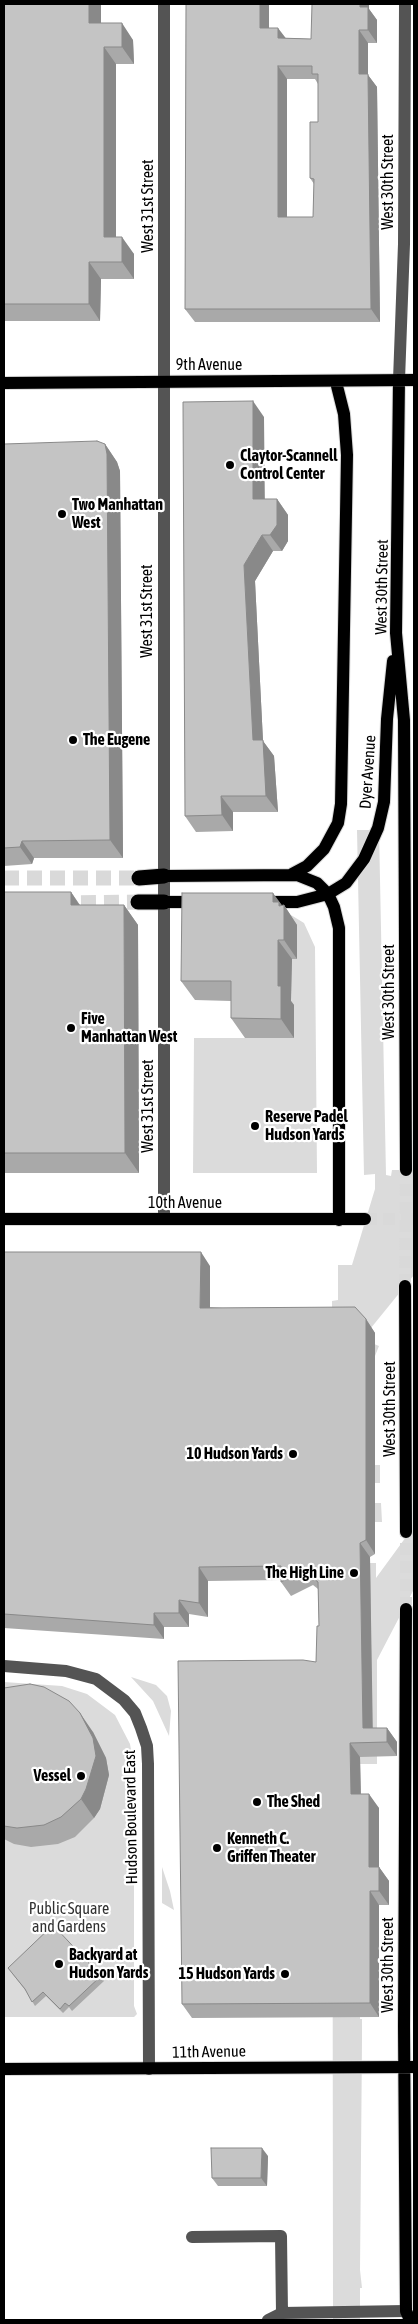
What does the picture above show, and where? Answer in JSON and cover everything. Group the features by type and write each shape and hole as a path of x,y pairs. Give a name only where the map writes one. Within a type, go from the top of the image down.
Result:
{"highway":[{"path":"139,878 164,876"},
{"path":"138,902 164,902"}],"main road":[{"name":"West 30th Street","path":"399,380 396,633 404,720 406,1170"},
{"name":"9th Avenue","path":"4,383 414,380"},
{"path":"292,874 307,866 324,849 338,823 341,804 347,449 344,414 336,382"},
{"name":"Dyer Avenue","path":"246,902 297,902 328,894 339,888 352,876 364,858 378,828 386,789 387,719 396,633"},
{"path":"164,876 292,874 309,879 328,894 334,907 339,928 339,1220"},
{"path":"164,902 210,902"},
{"name":"10th Avenue","path":"4,1219 365,1219"},
{"name":"West 30th Street","path":"406,1286 406,1532"},
{"name":"West 30th Street","path":"406,1609 409,2067 408,2315"},
{"name":"11th Avenue","path":"4,2069 409,2067"}],"street":[{"name":"West 31st Street","path":"164,4 164,1219"},
{"name":"West 30th Street","path":"399,380 404,244 405,4"},
{"name":"Hudson Boulevard East","path":"4,1666 66,1671 96,1679 124,1700 135,1714 141,1728 147,1746 148,1764 149,2069"},
{"path":"192,2237 281,2236 282,2313"},
{"path":"268,2320 282,2313 408,2315"}],"green space":[{"name":"The High Line","path":"357,830 379,830 386,1175 391,1176 392,1170 414,1170 414,1275 362,1339 379,1346 373,1361 361,1465 380,1465 380,1483 361,1483 361,1503 381,1503 382,1522 361,1522 361,1563 376,1563 376,1578 414,1526 414,1589 377,1660 377,1764 360,1764 360,2019 362,2019 362,2040 360,2270 362,2288 360,2288 360,2320 333,2320 332,1301 338,1300 338,1265 352,1265 375,1189 375,1174 364,1175"},
{"name":"Reserve Padel Hudson Yards","path":"286,912 304,923 315,947 317,1173 193,1173 194,1038 294,1038 291,1005 292,959 297,959"},
{"path":"131,1677 156,1685 167,1696 171,1711 169,1736 153,1701"},
{"name":"Public Square and Gardens","path":"4,1682 62,1686 87,1694 115,1715 130,1744 134,1767 134,2006 137,2014 134,2017 4,2017"},
{"path":"162,1867 170,1891 174,1910 162,1903"}],"building":[{"path":"4,4 89,4 89,23 122,23 122,47 104,47 104,237 122,237 122,262 89,262 89,304 4,304"},
{"path":"186,4 260,4 260,28 278,28 278,38 311,39 312,4 360,4 360,7 368,7 368,30 359,30 359,74 368,74 371,309 185,309","holes":["278,66 312,66 312,74 318,74 318,122 310,122 310,178 314,179 313,217 278,217"]},
{"path":"253,401 253,499 277,499 277,525 270,535 262,535 244,565 253,740 263,740 266,796 221,796 222,815 185,816 183,402"},
{"path":"97,441 105,444 107,454 110,840 22,841 20,847 4,848 4,444"},
{"name":"Five Manhattan West","path":"4,892 71,892 71,905 124,905 125,1153 4,1153"},
{"path":"182,893 273,893 273,902 279,902 279,906 284,905 284,940 278,940 278,986 281,986 281,1019 231,1018 231,981 181,981"},
{"path":"4,1252 201,1252 200,1308 355,1307 366,1319 366,1540 360,1543 363,1728 387,1728 387,1742 350,1743 351,1794 369,1794 369,1867 379,1867 379,1891 370,1891 370,2003 182,2004 178,1661 303,1660 316,1662 317,1626 319,1626 318,1582 303,1571 281,1582 281,1566 199,1567 199,1603 179,1600 179,1613 154,1613 154,1625 4,1614"},
{"name":"Vessel","path":"30,1684 44,1687 69,1701 80,1713 93,1738 96,1756 81,1799 61,1817 44,1825 17,1828 4,1826 4,1688"},
{"path":"53,1925 101,1976 69,2006 65,2003 60,2009 43,1992 32,2002 25,1989 8,1968"},
{"path":"211,2148 262,2148 261,2178 212,2178"}],"tunnel":[{"path":"4,878 139,878"},
{"path":"58,903 138,902"},
{"path":"405,1286 406,1170"},
{"path":"365,1219 414,1219"},
{"path":"406,1532 406,1609"}],"place":[{"name":"Claytor-Scannell Control Center","path":"230,465"},
{"name":"Two Manhattan West","path":"62,514"},
{"name":"The Eugene","path":"73,740"},
{"name":"Five Manhattan West","path":"71,1028"},
{"name":"Reserve Padel Hudson Yards","path":"255,1126"},
{"name":"10 Hudson Yards","path":"293,1454"},
{"name":"The High Line","path":"354,1573"},
{"name":"Vessel","path":"81,1776"},
{"name":"The Shed","path":"257,1802"},
{"name":"Kenneth C. Griffen Theater","path":"217,1848"},
{"name":"Backyard at Hudson Yards","path":"59,1964"},
{"name":"15 Hudson Yards","path":"285,1974"}]}
